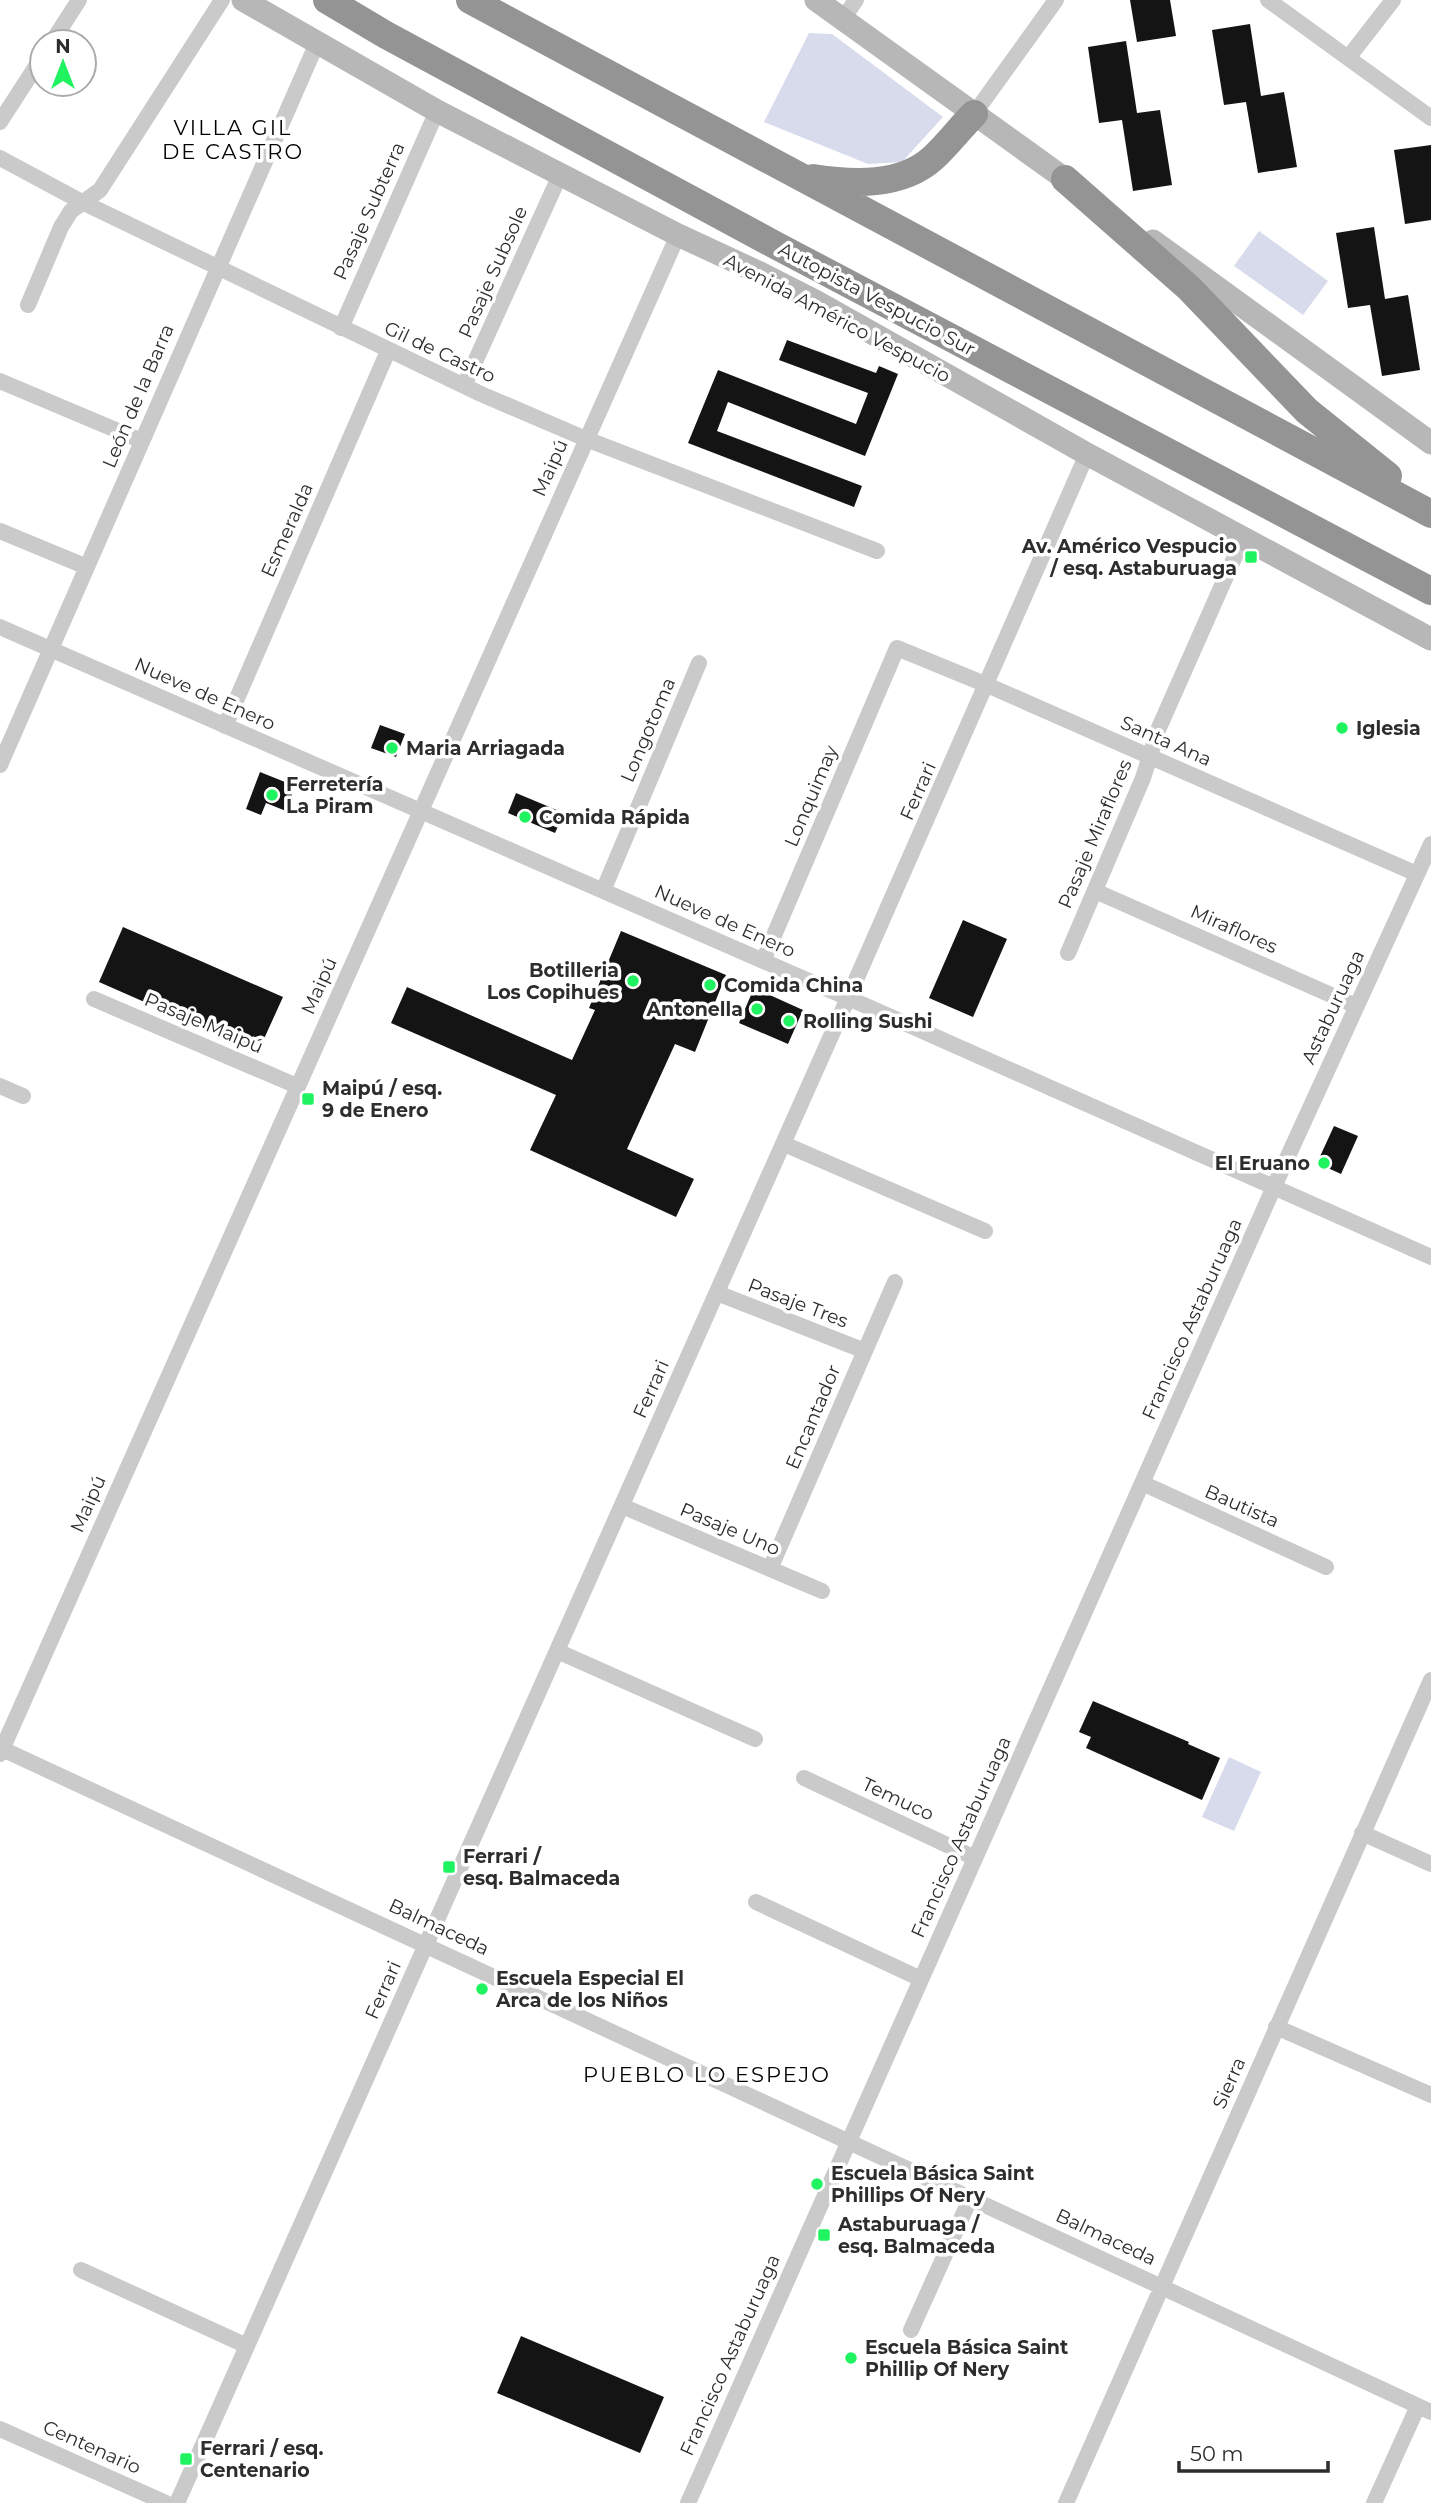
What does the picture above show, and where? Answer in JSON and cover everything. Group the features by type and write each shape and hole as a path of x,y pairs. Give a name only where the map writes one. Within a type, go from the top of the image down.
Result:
{"highway":[{"name":"Autopista Vespucio Sur","path":"327,0 386,36 777,246 1431,592"},
{"path":"470,0 1431,512"},
{"path":"797,175 858,182 907,174 932,159 974,114"},
{"path":"1065,179 1189,288 1307,411 1431,512"}],"main road":[{"name":"Avenida Américo Vespucio","path":"243,0 437,111 678,235 817,302 1087,454 1431,639"},
{"path":"816,0 1431,443"}],"street":[{"path":"61,28 79,0"},
{"path":"28,305 61,227 71,211 100,190 222,0"},
{"path":"843,19 856,0"},
{"path":"974,114 1056,0"},
{"path":"1268,0 1431,118"},
{"path":"1348,58 1393,0"},
{"name":"León de la Barra","path":"0,765 317,43"},
{"path":"0,122 28,79"},
{"name":"Pasaje Subterra","path":"341,328 437,111"},
{"name":"Gil de Castro","path":"0,158 82,202 464,386 586,439 877,551"},
{"name":"Pasaje Subsole","path":"464,386 560,175"},
{"name":"Maipú","path":"1,1750 678,235"},
{"name":"Esmeralda","path":"225,726 388,351"},
{"path":"0,381 142,441"},
{"name":"Ferrari","path":"177,2503 717,1293 1087,454"},
{"path":"0,531 87,567"},
{"name":"Pasaje Miraflores","path":"1068,953 1143,778 1158,730 1243,538"},
{"name":"Nueve de Enero","path":"0,628 848,998 1431,1257"},
{"name":"Santa Ana","path":"897,648 1417,874"},
{"name":"Lonquimay","path":"763,961 897,648"},
{"name":"Longotoma","path":"603,891 699,663"},
{"name":"Astaburuaga","path":"1273,1189 1431,844"},
{"name":"Miraflores","path":"1095,891 1356,1006"},
{"name":"Pasaje Maipú","path":"94,999 297,1086"},
{"path":"0,1087 23,1096"},
{"path":"783,1144 985,1231"},
{"name":"Francisco Astaburuaga","path":"688,2503 1273,1189"},
{"name":"Encantador","path":"770,1569 895,1282"},
{"name":"Pasaje Tres","path":"717,1293 865,1352"},
{"name":"Bautista","path":"1142,1483 1326,1567"},
{"name":"Pasaje Uno","path":"622,1506 822,1591"},
{"path":"557,1651 755,1739"},
{"name":"Sierra","path":"1066,2503 1431,1680"},
{"name":"Balmaceda","path":"1,1750 849,2140 1424,2409"},
{"name":"Temuco","path":"804,1778 975,1858"},
{"path":"1362,1833 1431,1864"},
{"path":"756,1902 921,1979"},
{"path":"1276,2027 1431,2095"},
{"path":"911,2330 971,2197"},
{"path":"81,2270 247,2346"},
{"path":"1374,2503 1424,2409"},
{"name":"Centenario","path":"0,2429 166,2503"}],"shaded area":[{"path":"809,33 832,34 943,117 902,162 868,164 764,122"},
{"path":"1259,231 1328,281 1303,315 1234,266"},
{"path":"1229,1757 1261,1772 1234,1831 1202,1817"}],"building":[{"path":"1130,0 1170,0 1176,36 1137,42"},
{"path":"1250,24 1261,96 1284,92 1297,167 1258,173 1246,102 1224,105 1212,30"},
{"path":"1126,41 1137,113 1160,110 1172,185 1133,191 1122,120 1099,123 1088,47"},
{"path":"1431,145 1431,220 1405,224 1394,150"},
{"path":"1374,227 1385,299 1408,295 1420,370 1382,376 1370,305 1348,308 1336,233"},
{"path":"787,340 876,373 879,366 898,374 865,456 728,402 717,431 862,486 854,507 688,443 718,370 856,424 868,393 779,360"},
{"path":"380,725 405,734 396,757 371,748"},
{"name":"Ferretería La Piram","path":"260,772 295,786 286,811 266,803 261,815 246,809"},
{"path":"516,793 564,813 555,833 508,813"},
{"path":"963,920 1007,939 973,1017 929,998"},
{"path":"123,927 283,997 258,1052 99,982"},
{"path":"621,931 726,975 695,1052 675,1044 627,1149 694,1179 676,1217 530,1150 556,1095 391,1023 407,987 572,1060 595,1010 589,1008"},
{"path":"754,988 803,1010 788,1044 739,1023"},
{"path":"1334,1126 1358,1136 1341,1174 1317,1163"},
{"path":"1093,1701 1220,1758 1202,1800 1086,1748 1091,1737 1079,1732"},
{"path":"521,2336 664,2397 640,2453 497,2393"}],"place":[{"name":"Av. Américo Vespucio / esq. Astaburuaga","path":"1251,557"},
{"name":"Iglesia","path":"1342,728"},
{"name":"Maria Arriagada","path":"392,748"},
{"name":"Ferretería La Piram","path":"272,795"},
{"name":"Comida Rápida","path":"525,817"},
{"name":"Botilleria Los Copihues","path":"633,981"},
{"name":"Comida China","path":"710,985"},
{"name":"Antonella","path":"757,1009"},
{"name":"Rolling Sushi","path":"789,1021"},
{"name":"Maipú / esq. 9 de Enero","path":"308,1099"},
{"name":"El Eruano","path":"1324,1163"},
{"name":"Ferrari / esq. Balmaceda","path":"449,1867"},
{"name":"Escuela Especial El Arca de los Niños","path":"482,1989"},
{"name":"Escuela Básica Saint Phillips Of Nery","path":"817,2184"},
{"name":"Astaburuaga / esq. Balmaceda","path":"824,2235"},
{"name":"Escuela Básica Saint Phillip Of Nery","path":"851,2358"},
{"name":"Ferrari / esq. Centenario","path":"186,2459"}],"district":[{"name":"VILLA GIL DE CASTRO","path":"233,139"},
{"name":"PUEBLO LO ESPEJO","path":"707,2074"}]}
